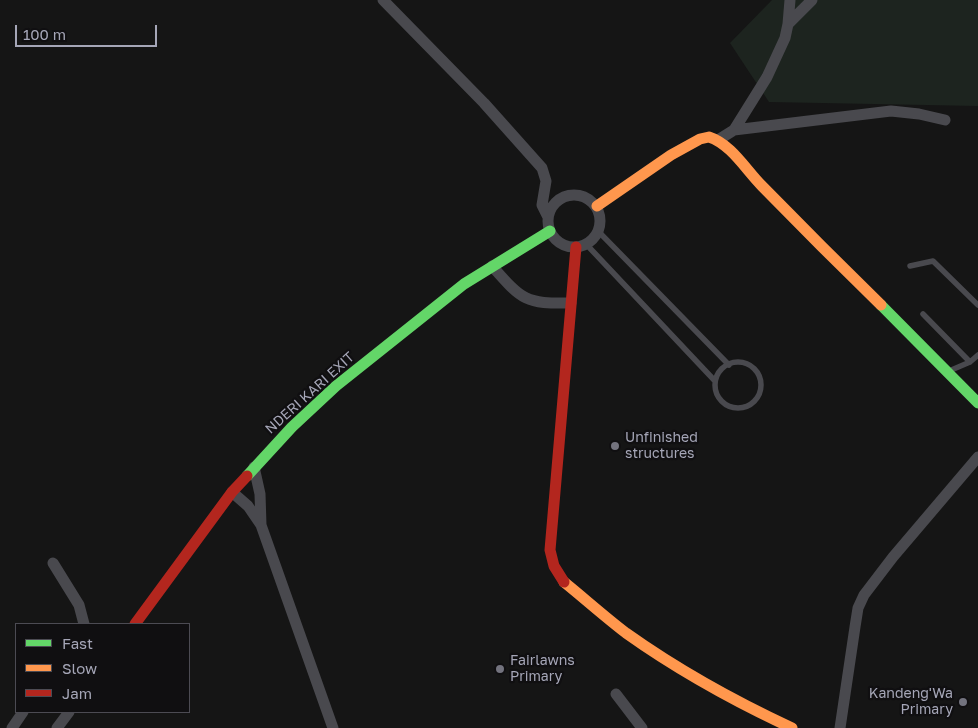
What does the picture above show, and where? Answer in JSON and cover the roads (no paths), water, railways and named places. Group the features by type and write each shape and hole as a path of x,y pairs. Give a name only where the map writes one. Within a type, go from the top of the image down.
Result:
{"street":[{"path":"383,0 484,103 542,168 546,181 542,205 548,217 550,231 560,243 581,245 593,238 598,231 600,221 597,206 586,197 577,195 568,195 560,199 553,205 548,217"},
{"path":"734,130 767,77 781,46 788,24 790,0"},
{"path":"788,24 812,0"},
{"path":"718,140 734,130 891,111 919,114 945,120"},
{"path":"597,206 702,137 718,140 978,403"},
{"name":"NDERI KARI EXIT","path":"136,623 232,492 292,427 336,386 464,284 550,231"},
{"path":"581,245 571,303 550,550 555,570 563,580 624,631 668,661 718,692 792,728"},
{"path":"492,266 512,288 527,299 548,303 571,303"},
{"path":"840,728 858,608 864,595 893,557 978,457"},
{"path":"254,467 260,494 261,525"},
{"path":"232,492 248,506 261,525 333,728"},
{"path":"53,563 80,605 84,623"},
{"path":"616,694 642,728"},
{"path":"12,728 22,713"},
{"path":"57,728 68,713"}],"lane":[{"path":"598,231 729,365"},
{"path":"581,245 715,381"},
{"path":"910,266 933,261 978,305"},
{"path":"923,314 970,362"},
{"path":"947,372 970,362 978,355"},
{"path":"743,363 750,366 760,378 759,393 756,400 743,408 728,406 717,396 715,381 718,374 729,365 743,363"}],"place":[{"name":"Unfinished structures","path":"615,446"},
{"name":"Fairlawns Primary","path":"500,669"},
{"name":"Kandeng'Wa Primary","path":"963,702"}]}
